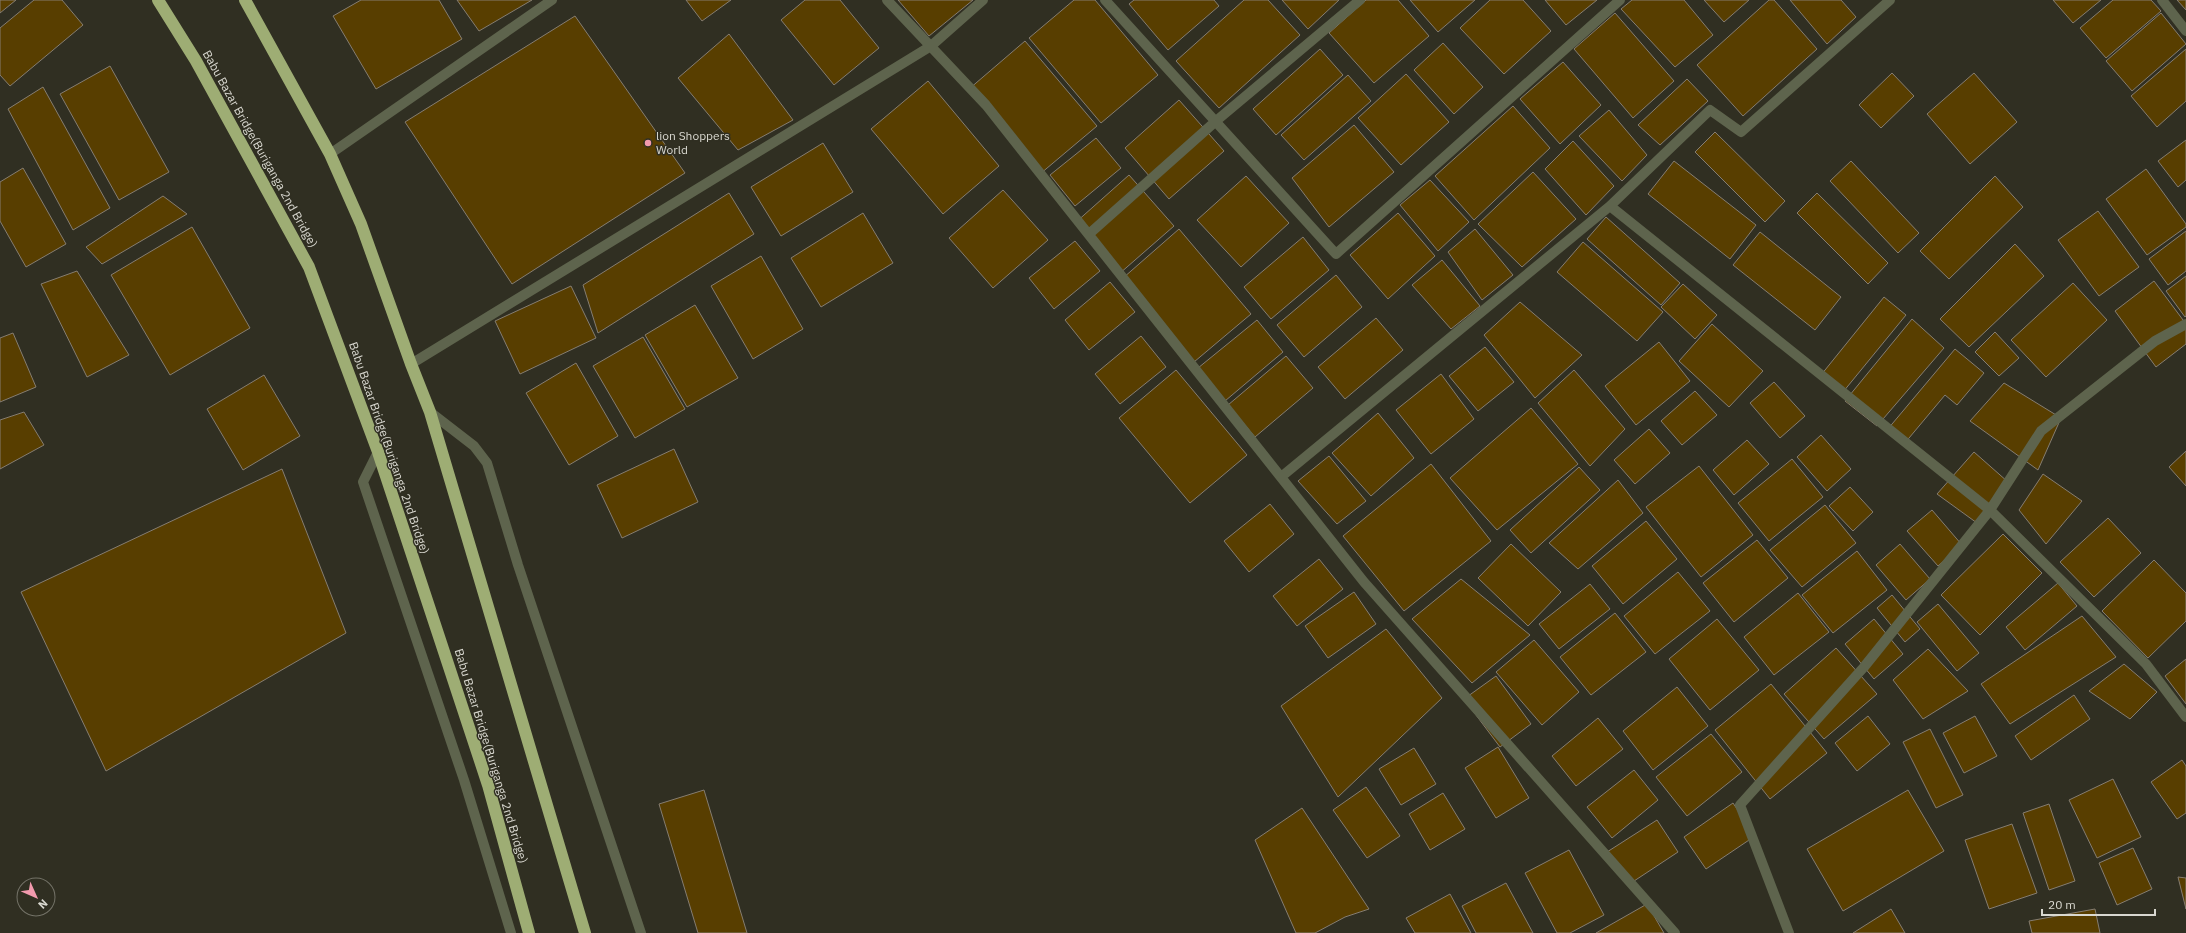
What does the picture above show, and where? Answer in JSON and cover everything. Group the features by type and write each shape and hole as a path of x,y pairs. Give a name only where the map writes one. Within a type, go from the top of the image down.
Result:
{"highway":[{"name":"Babu Bazar Bridge(Buriganga 2nd Bridge)","path":"158,0 196,61 309,267 378,452 488,785 529,933"},
{"path":"244,0 330,154 361,224 411,364 430,412 448,477 585,933"}],"street":[{"path":"330,154 552,0"},
{"path":"887,0 986,105 1364,582 1675,933"},
{"path":"411,364 931,46 983,0"},
{"path":"1089,234 1216,121 1360,0"},
{"path":"1111,2 1336,254 1620,0"},
{"path":"1281,477 1610,206 1710,110 1742,132 1890,0"},
{"path":"2162,0 2186,32"},
{"path":"1610,206 1990,510 2146,664 2186,717"},
{"path":"1789,933 1740,805 1864,667 1990,510 2041,431 2155,342 2186,324"},
{"path":"430,412 474,446 487,463 518,565 641,933"},
{"path":"378,452 363,482 464,780 511,933"}],"building":[{"path":"0,0 16,0 0,13"},
{"path":"34,0 62,0 83,25 10,86 0,75 0,28"},
{"path":"361,0 439,0 462,39 376,89 333,16"},
{"path":"457,0 532,0 479,31"},
{"path":"686,0 731,0 702,21"},
{"path":"805,0 840,0 879,48 834,85 781,20"},
{"path":"898,0 973,0 929,36"},
{"path":"1074,0 1095,0 1158,75 1101,123 1029,38"},
{"path":"1134,0 1214,0 1219,6 1168,50 1129,4"},
{"path":"1244,0 1268,0 1300,35 1219,108 1176,61"},
{"path":"1282,0 1339,0 1308,29"},
{"path":"1366,0 1398,0 1429,36 1374,83 1329,33"},
{"path":"1410,0 1475,0 1438,32"},
{"path":"1490,0 1523,0 1551,31 1504,74 1460,28"},
{"path":"1545,0 1597,0 1566,25"},
{"path":"1632,0 1684,0 1713,35 1675,67 1621,9"},
{"path":"1704,0 1749,0 1724,22"},
{"path":"1769,0 1774,0 1817,49 1743,116 1697,65"},
{"path":"1790,0 1841,0 1856,17 1827,44"},
{"path":"2053,0 2101,0 2073,23"},
{"path":"2113,0 2151,0 2161,11 2106,58 2080,28"},
{"path":"2177,0 2186,0 2186,10"},
{"path":"1615,13 1674,81 1633,118 1574,49"},
{"path":"2161,13 2186,44 2132,91 2106,61"},
{"path":"575,16 685,173 512,284 405,122"},
{"path":"729,34 793,120 738,150 678,78"},
{"path":"1025,41 1097,126 1040,174 969,89"},
{"path":"1443,43 1483,87 1454,114 1414,70"},
{"path":"1320,49 1343,75 1276,135 1253,109"},
{"path":"2186,49 2186,101 2157,127 2131,96"},
{"path":"1563,62 1601,105 1560,144 1520,99"},
{"path":"110,66 169,172 119,200 60,94"},
{"path":"1892,73 1914,96 1881,128 1859,105"},
{"path":"1974,73 2017,122 1970,164 1927,114"},
{"path":"1406,74 1449,122 1401,165 1358,118"},
{"path":"1348,75 1371,101 1304,160 1281,135"},
{"path":"1687,79 1708,101 1660,145 1638,125"},
{"path":"928,81 999,166 943,214 871,129"},
{"path":"43,87 110,208 73,230 8,109"},
{"path":"1179,100 1224,151 1169,199 1125,148"},
{"path":"1513,106 1550,148 1474,220 1435,176"},
{"path":"1609,110 1647,155 1622,181 1579,136"},
{"path":"1354,125 1394,172 1329,227 1292,178"},
{"path":"1715,132 1785,201 1765,222 1695,152"},
{"path":"1096,138 1121,168 1075,206 1050,175"},
{"path":"2186,140 2186,180 2178,187 2158,161"},
{"path":"1573,141 1614,186 1586,215 1545,169"},
{"path":"823,143 853,192 781,236 751,187"},
{"path":"1674,161 1756,225 1730,259 1648,194"},
{"path":"1851,161 1919,233 1898,253 1830,181"},
{"path":"23,168 66,244 26,267 0,221 0,182"},
{"path":"2146,169 2186,224 2186,227 2147,255 2106,199"},
{"path":"1533,172 1576,219 1522,267 1478,224"},
{"path":"1129,175 1174,226 1119,274 1075,223"},
{"path":"1246,176 1289,223 1241,267 1197,220"},
{"path":"1995,176 2023,207 1949,279 1920,251"},
{"path":"1430,180 1469,222 1438,251 1400,205"},
{"path":"1003,190 1048,240 993,288 949,238"},
{"path":"729,193 754,234 598,333 583,285"},
{"path":"1817,193 1888,263 1868,284 1797,213"},
{"path":"163,196 187,214 102,264 86,247"},
{"path":"2098,211 2139,267 2099,296 2058,240"},
{"path":"863,213 893,263 821,307 791,258"},
{"path":"1398,213 1435,256 1388,299 1350,255"},
{"path":"1606,217 1680,283 1661,305 1587,239"},
{"path":"192,227 250,328 170,375 111,275"},
{"path":"1179,229 1251,314 1194,362 1123,278"},
{"path":"1475,229 1513,275 1482,300 1448,252"},
{"path":"2186,231 2186,271 2168,285 2149,259"},
{"path":"1760,232 1841,297 1815,330 1733,265"},
{"path":"1303,237 1329,270 1271,319 1244,287"},
{"path":"1075,241 1100,271 1054,309 1029,278"},
{"path":"1583,242 1663,312 1637,341 1557,272"},
{"path":"2015,244 2044,276 1969,347 1940,319"},
{"path":"761,256 803,329 753,359 711,286"},
{"path":"1442,260 1480,306 1451,329 1412,285"},
{"path":"77,271 129,355 87,377 41,284"},
{"path":"1336,275 1362,307 1304,357 1277,325"},
{"path":"2186,276 2186,316 2185,317 2166,291"},
{"path":"2154,281 2186,324 2186,344 2156,367 2115,311"},
{"path":"1110,282 1135,312 1089,350 1065,320"},
{"path":"2073,283 2107,320 2046,377 2011,340"},
{"path":"1683,284 1717,315 1695,339 1661,307"},
{"path":"571,286 596,338 520,374 495,321"},
{"path":"1884,297 1906,315 1843,392 1821,375"},
{"path":"1520,302 1582,355 1535,398 1484,335"},
{"path":"695,305 738,378 687,407 645,335"},
{"path":"1376,318 1403,350 1345,399 1318,367"},
{"path":"1912,319 1944,348 1877,426 1845,401"},
{"path":"1257,320 1283,352 1225,401 1198,368"},
{"path":"1712,324 1763,371 1729,407 1679,361"},
{"path":"1995,332 2019,358 1999,376 1975,352"},
{"path":"13,333 36,387 0,402 0,338"},
{"path":"1141,336 1166,367 1120,404 1095,374"},
{"path":"643,337 685,409 635,438 593,366"},
{"path":"1659,342 1690,381 1636,425 1605,386"},
{"path":"1485,347 1514,382 1478,411 1449,376"},
{"path":"1955,349 1984,373 1957,405 1945,395 1904,444 1887,430"},
{"path":"1286,356 1313,388 1255,437 1228,405"},
{"path":"576,363 618,436 569,465 526,393"},
{"path":"1176,370 1247,455 1190,503 1119,418"},
{"path":"1574,370 1625,429 1590,466 1538,403"},
{"path":"1441,374 1474,419 1431,454 1396,410"},
{"path":"264,375 300,436 243,470 207,409"},
{"path":"1774,382 1805,416 1780,438 1750,403"},
{"path":"2004,383 2061,418 2038,470 1970,421"},
{"path":"1695,391 1717,415 1682,445 1661,421"},
{"path":"1531,408 1578,464 1497,530 1450,478"},
{"path":"24,412 44,445 0,469 0,420"},
{"path":"1378,413 1414,458 1371,496 1332,453"},
{"path":"1649,429 1670,453 1635,484 1614,460"},
{"path":"1821,435 1851,469 1827,491 1797,457"},
{"path":"1747,440 1769,464 1734,495 1713,470"},
{"path":"674,449 698,502 622,538 597,485"},
{"path":"2186,451 2186,486 2169,467"},
{"path":"1974,452 2008,482 1977,523 1937,494"},
{"path":"1329,456 1366,501 1337,524 1298,481"},
{"path":"1792,459 1823,497 1769,541 1738,503"},
{"path":"1431,464 1491,541 1404,611 1343,536"},
{"path":"1699,466 1753,535 1701,577 1646,507"},
{"path":"1579,467 1600,490 1531,553 1510,530"},
{"path":"282,469 346,633 106,771 21,592"},
{"path":"2043,474 2082,501 2046,544 2019,510"},
{"path":"1618,480 1643,513 1578,569 1549,543"},
{"path":"1850,487 1873,512 1853,531 1829,506"},
{"path":"1270,504 1294,534 1249,572 1224,541"},
{"path":"1825,505 1856,543 1802,587 1770,550"},
{"path":"1932,510 1962,545 1938,566 1907,531"},
{"path":"2108,518 2141,553 2094,597 2060,562"},
{"path":"1646,521 1677,559 1623,604 1592,566"},
{"path":"2003,534 2042,573 1980,635 1941,595"},
{"path":"1757,540 1788,578 1734,622 1703,583"},
{"path":"1511,544 1561,592 1528,626 1478,578"},
{"path":"1900,544 1930,579 1906,600 1876,565"},
{"path":"1857,551 1887,590 1833,633 1802,595"},
{"path":"1319,559 1343,589 1297,626 1273,596"},
{"path":"2154,560 2186,593 2186,621 2148,658 2102,611"},
{"path":"1678,572 1710,611 1655,654 1624,616"},
{"path":"1461,579 1530,635 1472,683 1412,619"},
{"path":"2058,583 2077,606 2025,650 2006,627"},
{"path":"1590,584 1610,609 1559,649 1539,624"},
{"path":"1354,592 1376,624 1328,658 1305,626"},
{"path":"1798,593 1829,632 1774,675 1744,637"},
{"path":"1892,595 1920,629 1905,642 1877,608"},
{"path":"1938,604 1979,653 1957,671 1917,622"},
{"path":"1615,613 1646,652 1591,695 1560,657"},
{"path":"2082,616 2116,657 2010,724 1981,684"},
{"path":"1717,619 1759,670 1710,710 1669,659"},
{"path":"1874,619 1903,654 1874,679 1845,644"},
{"path":"1386,629 1442,698 1338,797 1281,706"},
{"path":"1534,640 1579,692 1542,725 1496,672"},
{"path":"1836,648 1877,694 1824,739 1784,694"},
{"path":"1928,649 1968,691 1923,719 1893,680"},
{"path":"2186,659 2186,704 2165,676"},
{"path":"2124,664 2157,692 2130,719 2089,691"},
{"path":"1496,676 1531,724 1500,747 1464,699"},
{"path":"1771,684 1827,753 1770,799 1715,730"},
{"path":"1677,687 1708,726 1653,770 1623,731"},
{"path":"2074,695 2090,719 2031,760 2015,736"},
{"path":"1868,716 1890,744 1857,771 1835,743"},
{"path":"1975,716 1997,756 1964,773 1943,733"},
{"path":"1598,718 1623,749 1576,786 1552,756"},
{"path":"1930,729 1963,795 1936,808 1903,742"},
{"path":"1711,734 1742,772 1687,816 1656,777"},
{"path":"1498,747 1529,798 1496,818 1465,768"},
{"path":"1414,748 1436,784 1401,805 1379,769"},
{"path":"2182,760 2186,766 2186,813 2177,819 2151,782"},
{"path":"1634,770 1658,800 1612,838 1587,807"},
{"path":"2113,779 2141,837 2097,858 2069,800"},
{"path":"1366,787 1400,836 1367,858 1333,810"},
{"path":"704,790 747,933 698,933 659,804"},
{"path":"1908,790 1944,851 1843,911 1807,849"},
{"path":"1443,793 1465,829 1430,850 1409,814"},
{"path":"1733,803 1755,836 1706,869 1684,837"},
{"path":"2049,804 2075,881 2049,890 2023,813"},
{"path":"1302,808 1369,909 1345,917 1315,933 1296,933 1255,840"},
{"path":"1657,820 1678,852 1628,885 1607,852"},
{"path":"2012,824 2037,893 1989,909 1965,840"},
{"path":"2133,848 2152,889 2117,905 2099,863"},
{"path":"1569,850 1604,915 1570,933 1557,933 1525,873"},
{"path":"2178,877 2186,878 2186,909"},
{"path":"1506,883 1533,933 1476,933 1462,906"},
{"path":"1450,894 1471,933 1415,933 1406,918"},
{"path":"1647,904 1664,933 1596,933"},
{"path":"1891,909 1905,933 1853,933"},
{"path":"2095,909 2100,933 2032,933 2029,921"}],"place":[{"name":"lion Shoppers World","path":"648,143"}]}
